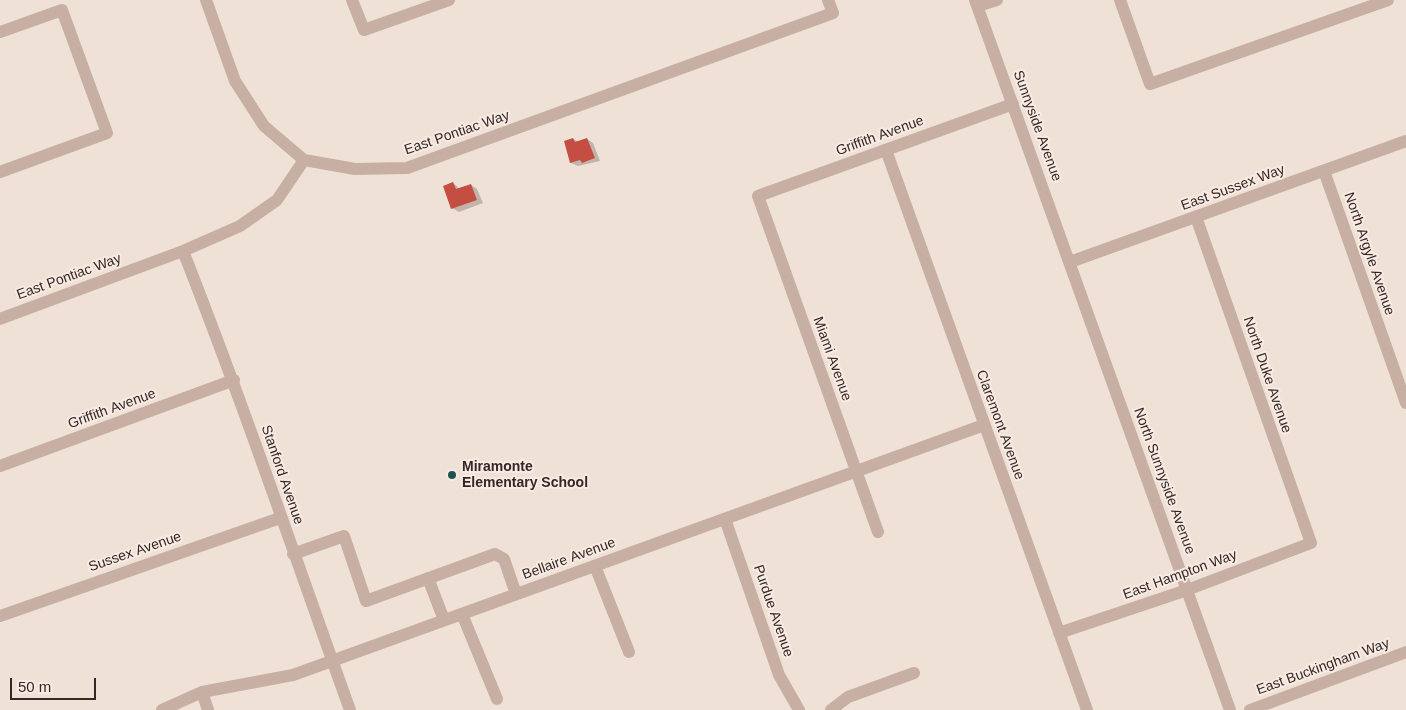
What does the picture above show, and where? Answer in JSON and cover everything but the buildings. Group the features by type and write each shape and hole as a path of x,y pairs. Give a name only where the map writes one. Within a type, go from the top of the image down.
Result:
{"street":[{"path":"206,0 235,81 264,126 304,160"},
{"path":"352,0 364,30 448,0"},
{"name":"East Pontiac Way","path":"0,319 183,251 240,226 277,200 304,160 355,169 408,168 833,13 828,0"},
{"path":"976,3 997,0"},
{"path":"1120,0 1150,84 1388,0"},
{"name":"Sunnyside Avenue","path":"976,3 1070,262"},
{"path":"0,32 62,10 107,133 0,172"},
{"name":"Griffith Avenue","path":"758,196 1013,104"},
{"name":"East Sussex Way","path":"1070,262 1406,142"},
{"name":"Claremont Avenue","path":"886,150 1086,710"},
{"name":"North Argyle Avenue","path":"1324,171 1406,403"},
{"name":"Miami Avenue","path":"758,196 878,532"},
{"name":"North Duke Avenue","path":"1196,217 1311,543"},
{"name":"Stanford Avenue","path":"183,251 234,380 280,518 350,710"},
{"name":"North Sunnyside Avenue","path":"1070,262 1230,710"},
{"name":"Griffith Avenue","path":"0,466 234,380"},
{"name":"Bellaire Avenue","path":"162,710 202,692 292,675 984,425"},
{"name":"Sussex Avenue","path":"0,616 280,518"},
{"name":"Purdue Avenue","path":"725,519 779,675 800,710"},
{"path":"293,554 344,536 366,601 495,554 504,559 516,594"},
{"name":"East Hampton Way","path":"1059,633 1187,590 1311,543"},
{"path":"595,566 629,652"},
{"path":"428,578 444,620"},
{"path":"462,614 497,699"},
{"name":"East Buckingham Way","path":"1250,710 1406,652"},
{"path":"830,710 848,697 914,673"},
{"path":"202,692 208,710"}],"place":[{"name":"Miramonte Elementary School","path":"452,475"}]}
